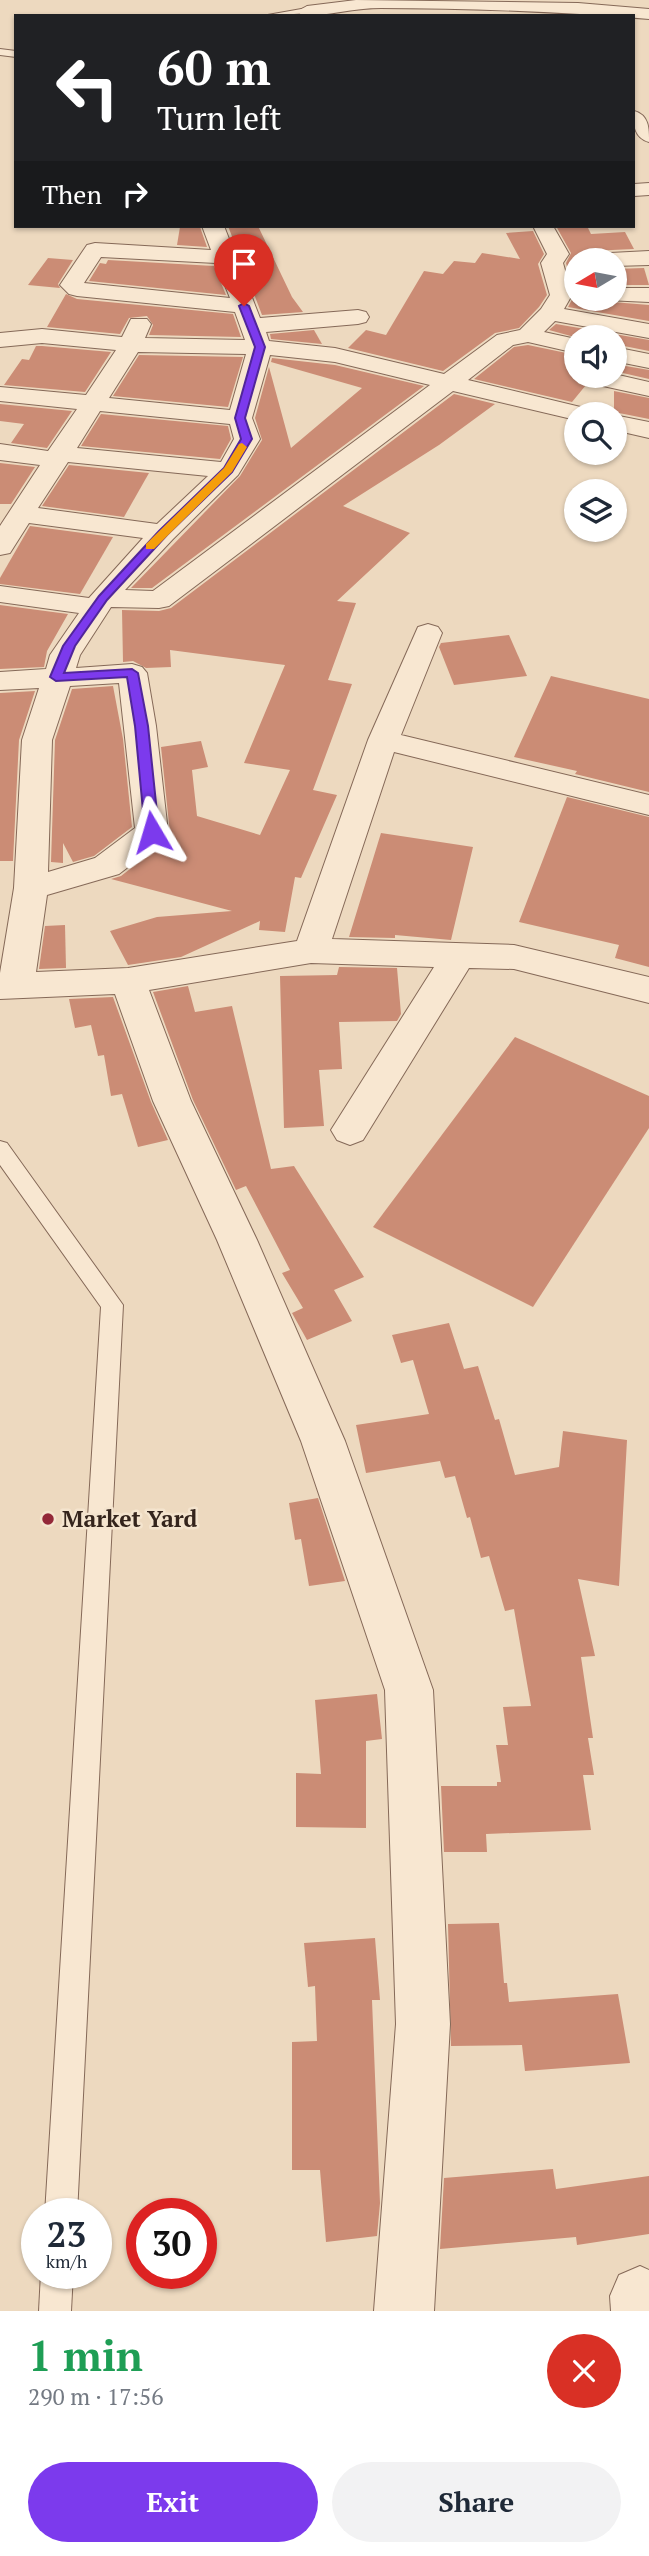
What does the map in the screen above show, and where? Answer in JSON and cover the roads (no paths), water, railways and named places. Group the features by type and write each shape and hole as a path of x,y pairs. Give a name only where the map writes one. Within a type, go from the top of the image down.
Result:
{"street":[{"path":"310,13 342,3 371,1 430,2 491,11 548,12 580,4 649,14"},
{"path":"635,118 649,138"},
{"path":"109,228 71,285 73,288 150,296 335,355 564,410"},
{"path":"214,228 252,327 240,418 247,439 229,470 163,533 100,603 61,666 37,740 31,888 8,985 128,981 311,951 514,957 649,990"},
{"path":"544,228 558,254 552,263 562,301"},
{"path":"95,250 226,257"},
{"path":"627,259 649,258"},
{"path":"552,263 564,262"},
{"path":"627,295 649,295"},
{"path":"0,547 13,520 94,404 131,345 150,296"},
{"path":"562,301 649,331"},
{"path":"528,347 562,301"},
{"path":"0,340 42,336 131,345 252,327 358,317"},
{"path":"0,594 100,603 159,600 505,340 528,347 564,346"},
{"path":"627,357 649,361"},
{"path":"627,384 649,389"},
{"path":"0,394 240,418"},
{"path":"627,425 649,430"},
{"path":"0,452 229,470"},
{"path":"13,520 163,533"},
{"path":"311,951 383,740 428,633"},
{"path":"0,655 61,666 132,673 141,726 152,832 107,866 31,888"},
{"path":"0,681 61,666"},
{"path":"383,740 649,805"},
{"path":"350,1129 459,956"},
{"path":"128,981 172,1101 237,1241 323,1441 409,1690 423,2024 404,2311"}],"lane":[{"path":"0,1149 112,1305 62,2198"},
{"path":"55,2311 57,2289"}],"place":[{"name":"Market Yard","path":"48,1519"}]}
